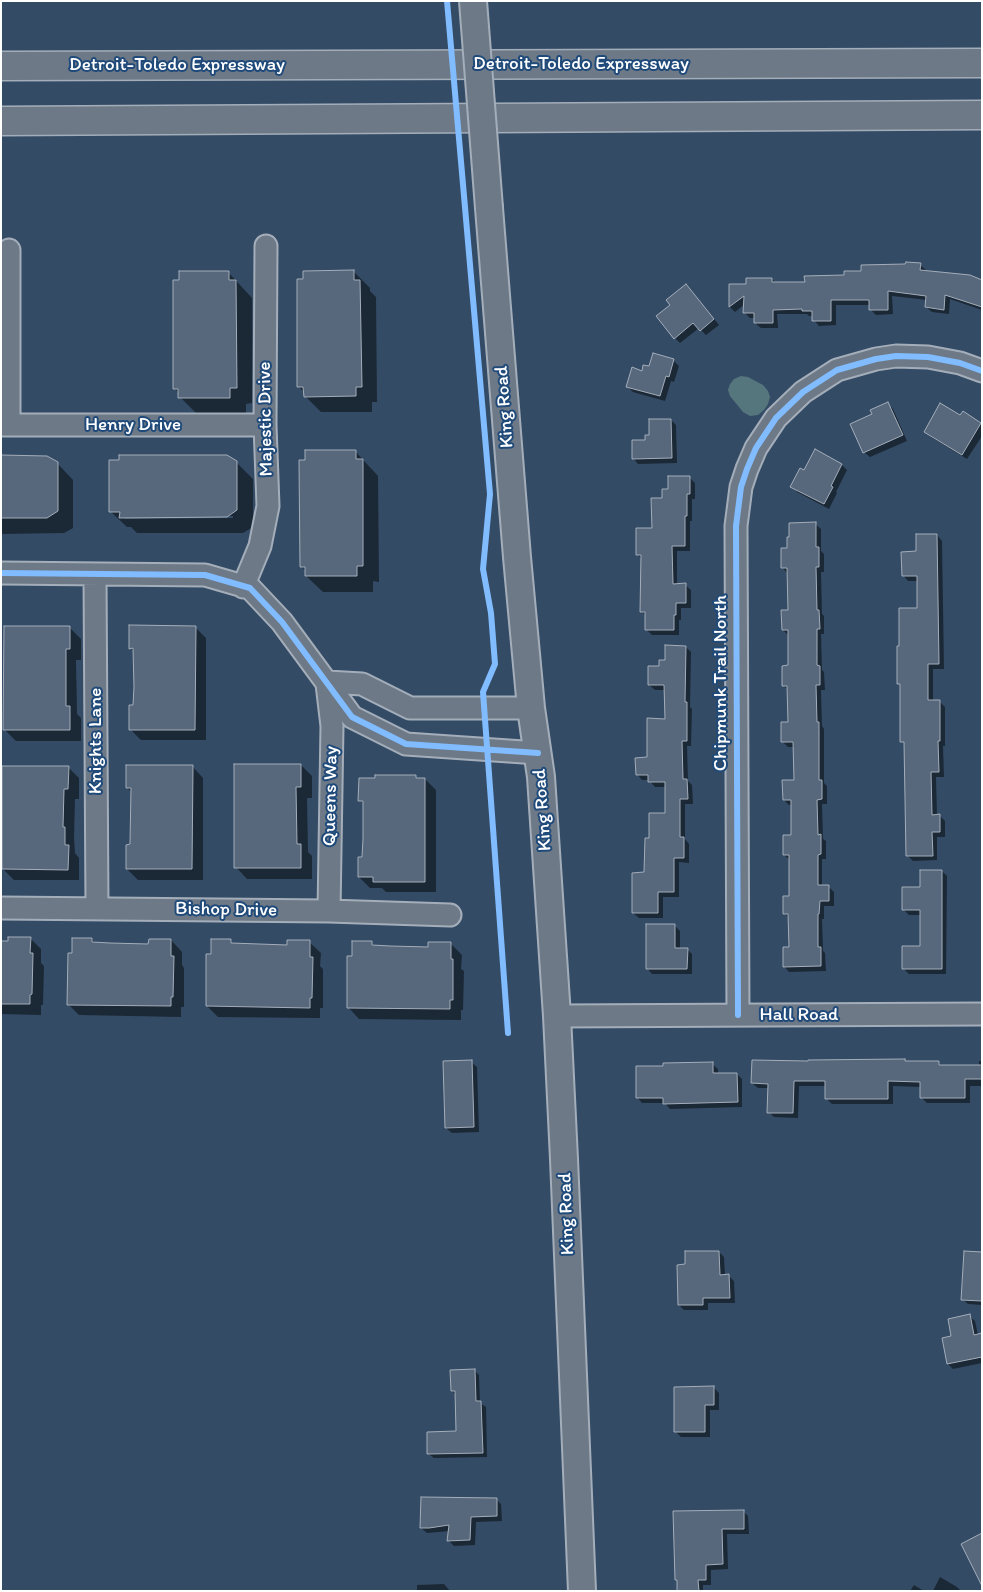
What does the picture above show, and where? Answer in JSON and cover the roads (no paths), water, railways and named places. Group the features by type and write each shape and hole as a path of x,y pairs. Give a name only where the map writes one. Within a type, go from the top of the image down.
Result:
{"highway":[{"name":"Detroit-Toledo Expressway","path":"1,66 982,63"},
{"path":"1,121 982,115"}],"main road":[{"name":"King Road","path":"473,1 517,557 531,708 542,787 557,1016 582,1591"}],"street":[{"name":"Majestic Drive","path":"243,587 260,546 268,506 265,425 266,246"},
{"path":"5,425 9,250"},
{"name":"Chipmunk Trail North","path":"738,1015 736,536 741,487 747,468 764,434 776,418 789,404 819,380 837,370 857,363 896,356 928,357 960,363 982,371"},
{"name":"Henry Drive","path":"5,425 265,425"},
{"path":"1,573 205,575 250,588 282,622 352,717 406,744 538,753"},
{"name":"Knights Lane","path":"95,574 97,909"},
{"path":"327,682 362,684 410,708 531,708"},
{"name":"Queens Way","path":"327,682 332,726 329,912"},
{"name":"Bishop Drive","path":"1,908 450,914"},
{"name":"Hall Road","path":"557,1016 982,1014"}]}
